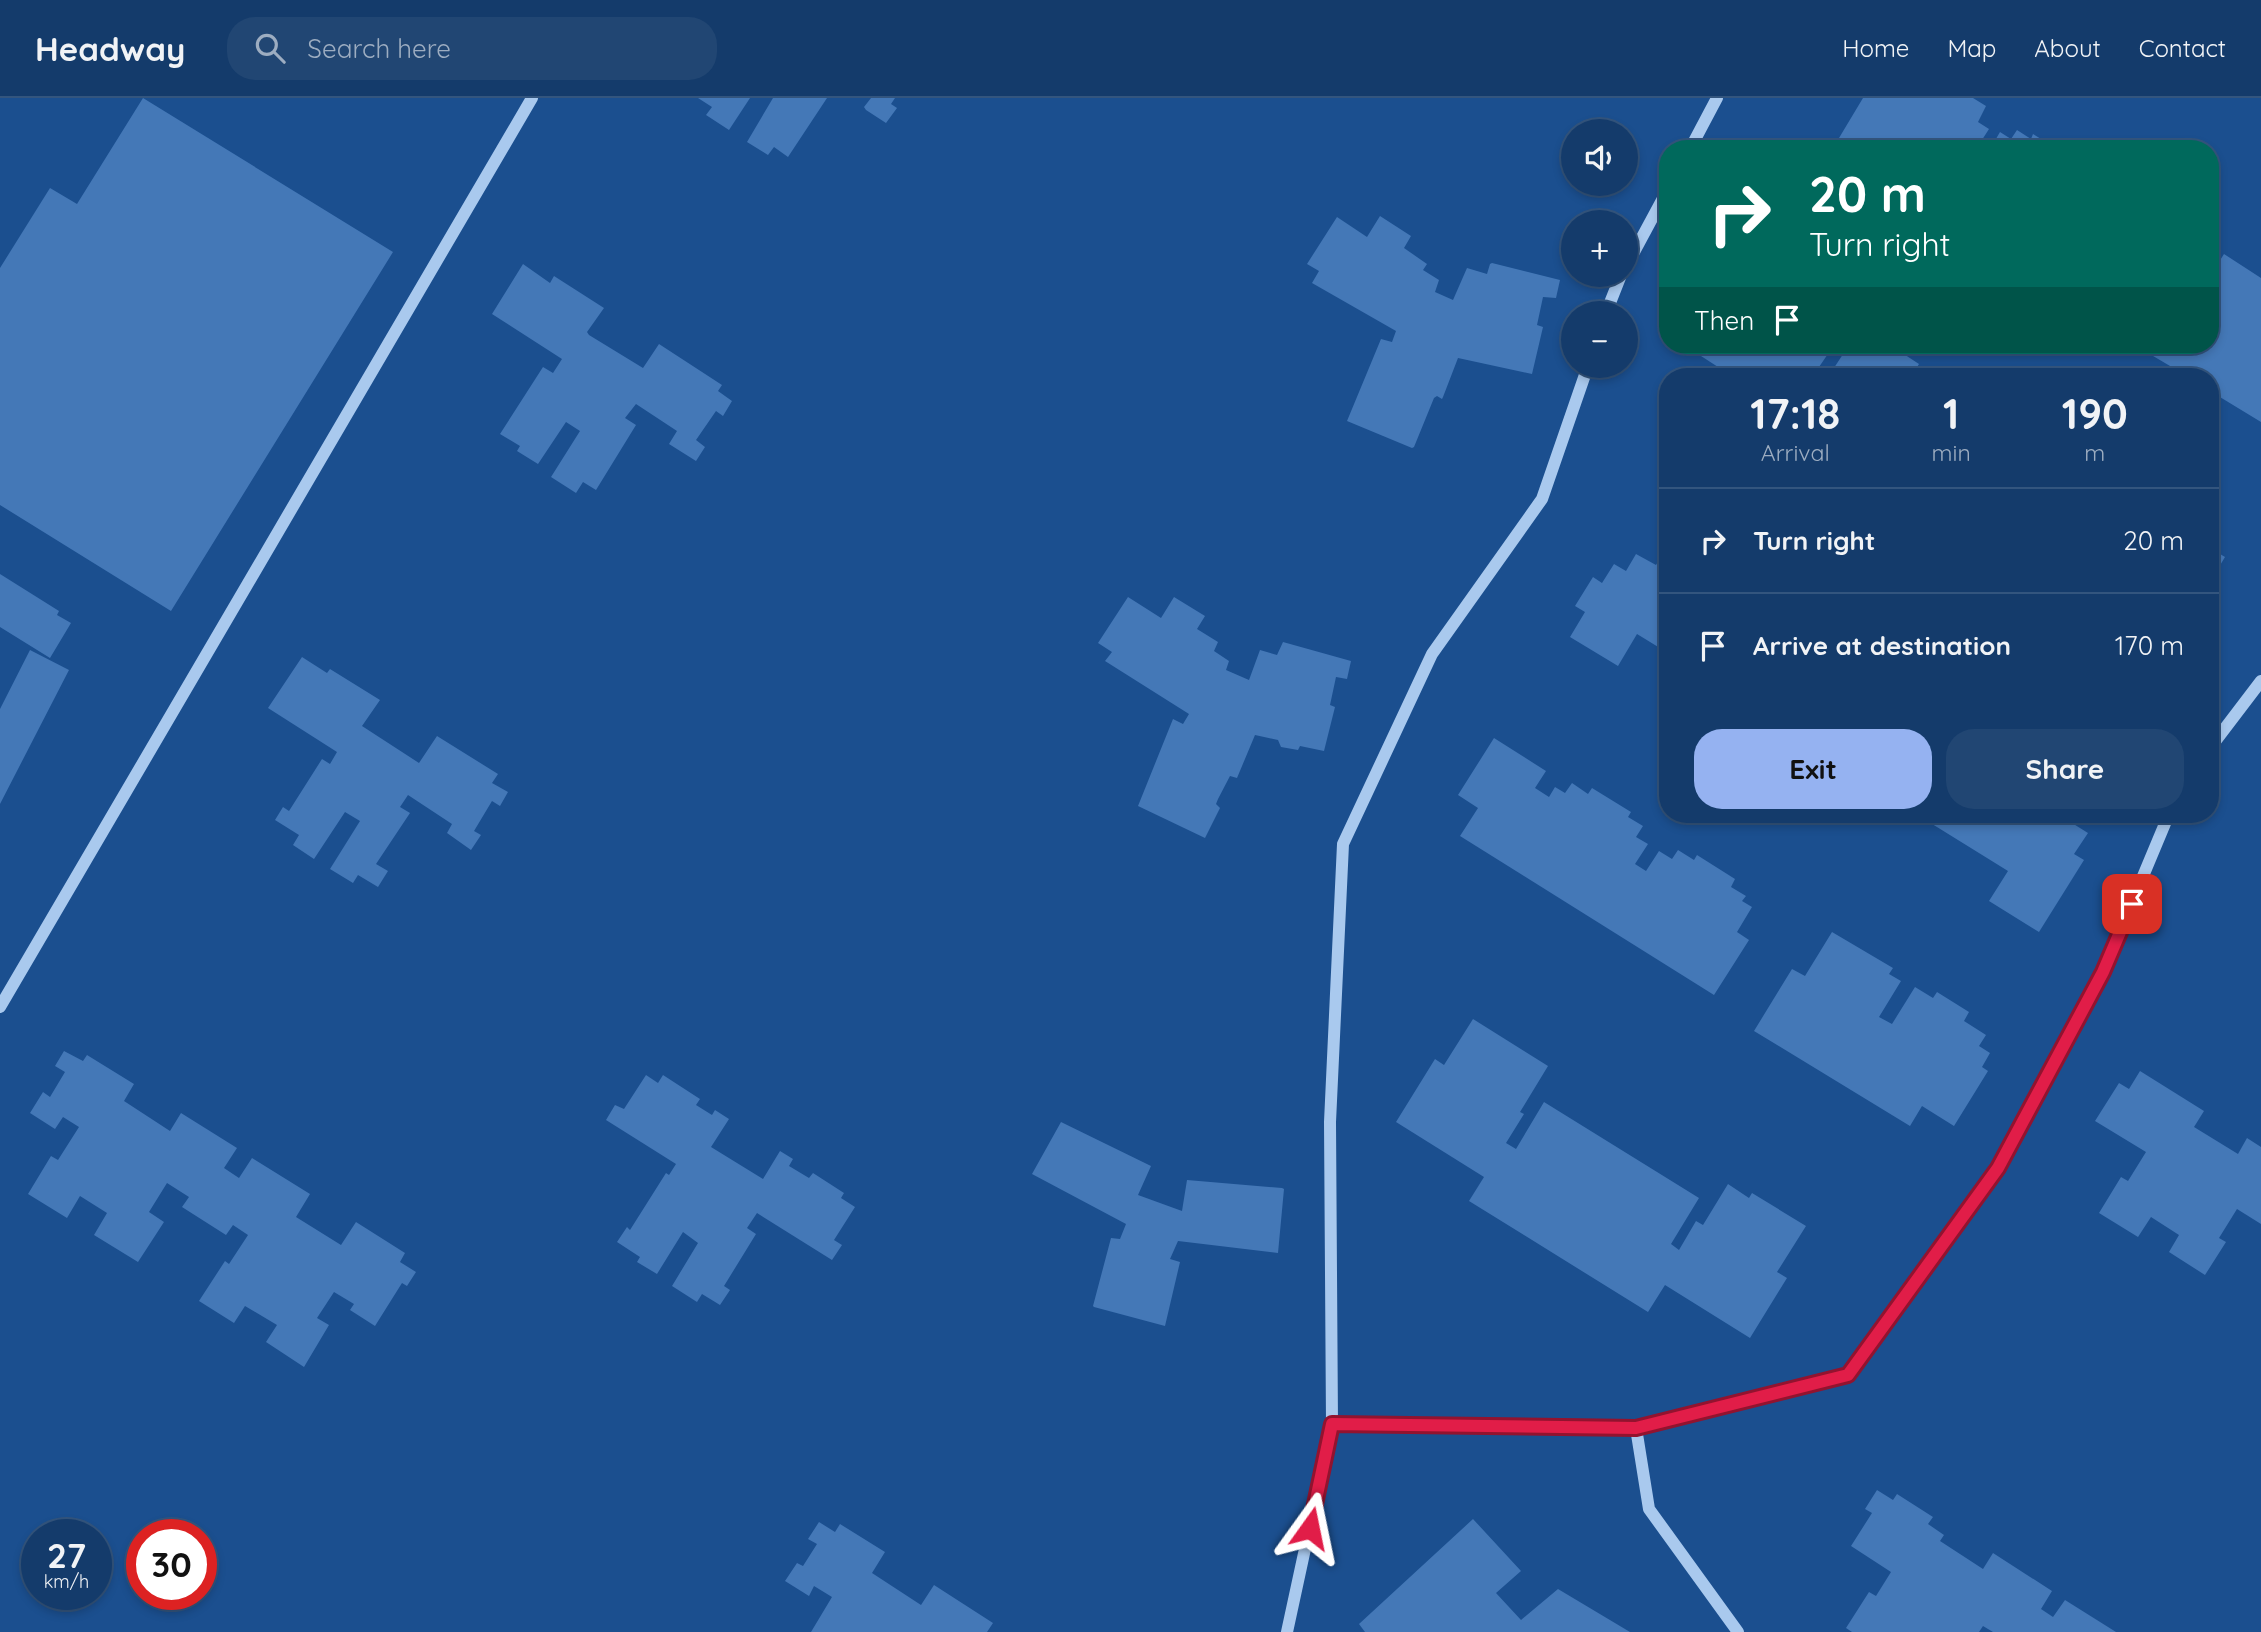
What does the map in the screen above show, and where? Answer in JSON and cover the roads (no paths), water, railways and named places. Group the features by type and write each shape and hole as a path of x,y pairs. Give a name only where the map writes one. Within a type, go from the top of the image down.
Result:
{"street":[{"path":"0,1007 532,98"},
{"path":"1695,140 1717,98"},
{"path":"1638,245 1659,206"},
{"path":"1287,1632 1332,1424 1330,1122 1343,844 1432,654 1542,499 1584,378"},
{"path":"2219,736 2261,681"},
{"path":"1332,1424 1636,1428 1848,1375 1998,1168 2103,972 2165,823"},
{"path":"1636,1428 1649,1509 1738,1632"}]}
